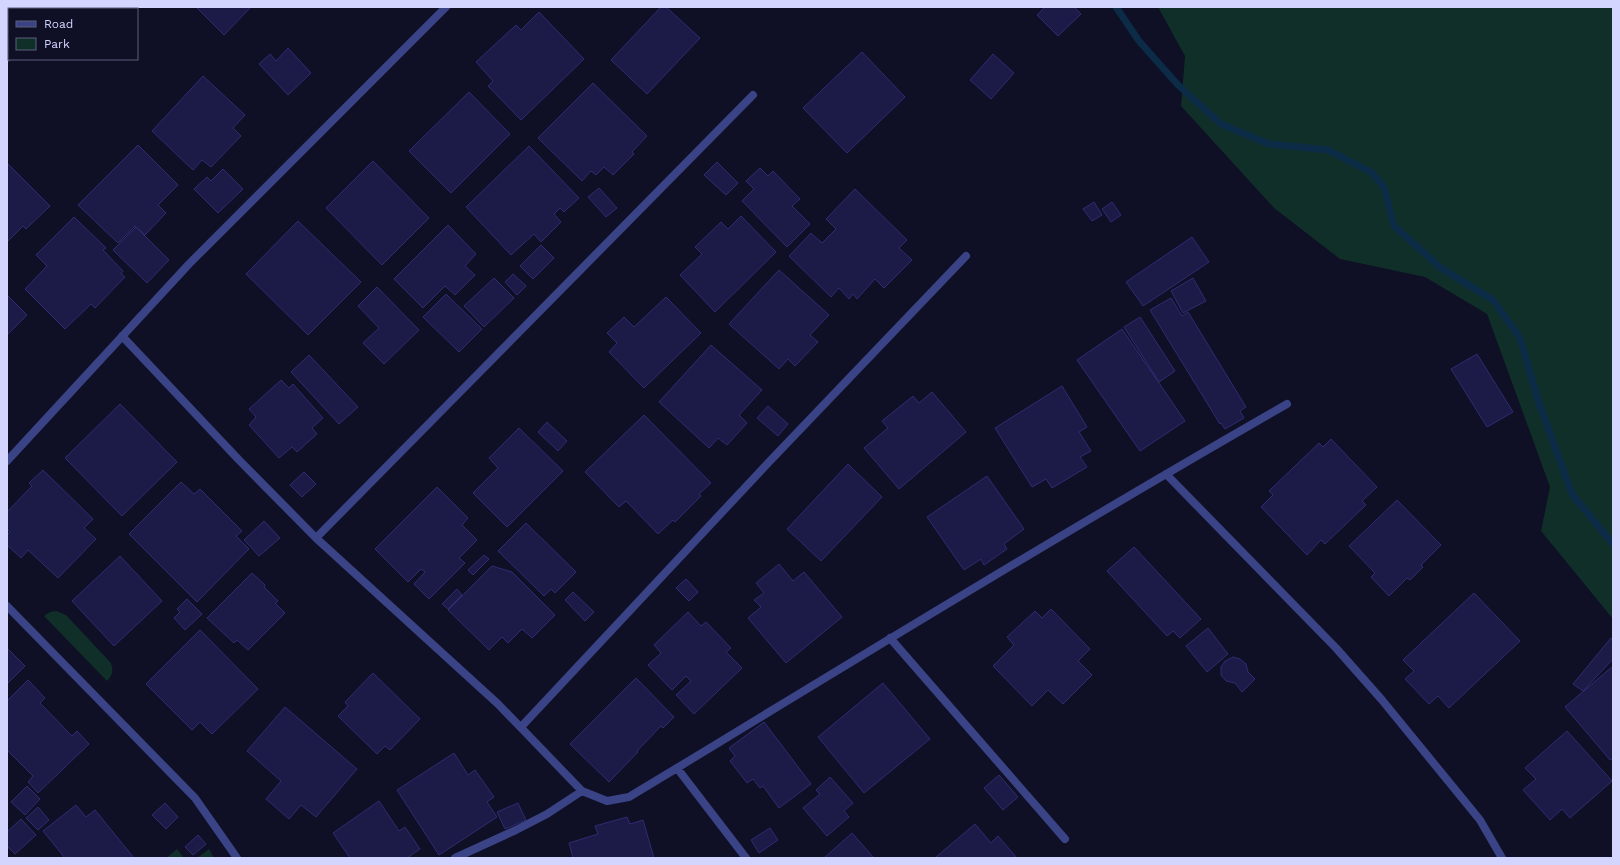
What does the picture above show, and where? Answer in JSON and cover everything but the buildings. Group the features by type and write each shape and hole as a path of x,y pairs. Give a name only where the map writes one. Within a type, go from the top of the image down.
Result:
{"street":[{"path":"7,461 189,264 446,7"},
{"path":"316,538 753,95"},
{"path":"521,728 769,462 966,256"},
{"path":"122,336 239,460 316,538 498,704 582,791 607,800 629,797 890,638 1287,404"},
{"path":"1166,474 1336,648 1382,700 1480,820 1502,858"},
{"path":"7,606 195,798 237,858"},
{"path":"890,638 1065,839"},
{"path":"677,768 746,858"},
{"path":"455,858 547,814 582,791"}],"green space":[{"path":"1158,7 1613,7 1613,619 1541,531 1550,487 1487,314 1425,277 1340,259 1274,208 1181,106 1185,56"},
{"path":"56,611 66,615 110,662 112,672 107,681 44,616 50,612"},
{"path":"177,849 184,858 166,858"},
{"path":"209,849 214,858 197,858"}],"waterway":[{"path":"1116,7 1139,41 1178,85 1221,124 1269,144 1328,150 1371,172 1384,187 1394,226 1441,268 1493,300 1520,338 1538,400 1572,494 1613,544"}]}
